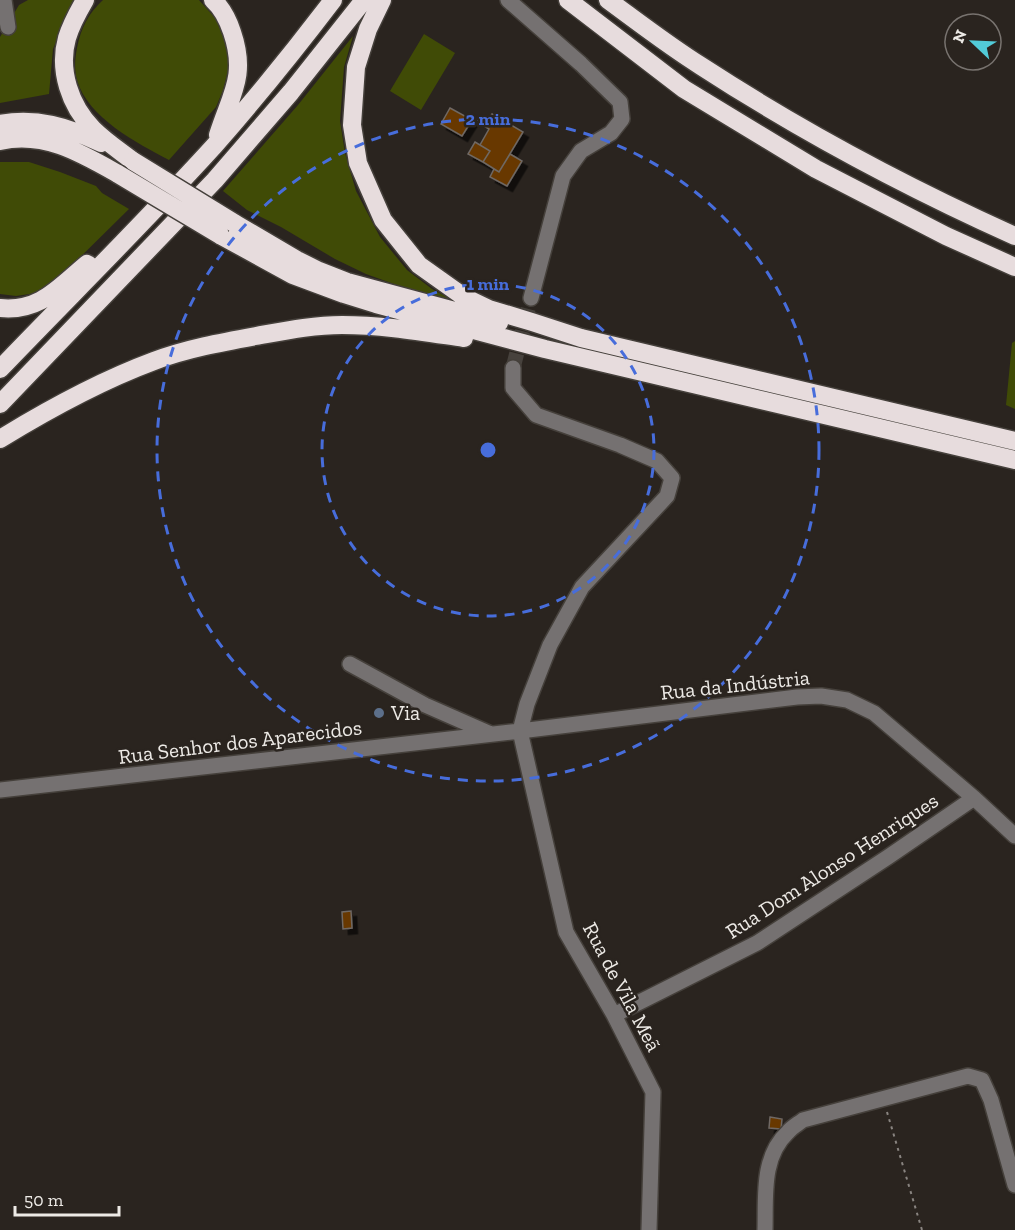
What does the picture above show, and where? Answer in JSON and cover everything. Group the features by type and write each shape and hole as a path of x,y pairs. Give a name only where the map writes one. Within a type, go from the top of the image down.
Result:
{"highway":[{"path":"85,0 74,20 67,40 64,65 68,89 78,112 93,130 227,229 257,256 293,275 344,294 545,349 1015,460"},
{"path":"213,0 228,22 237,46 239,71 214,145"},
{"path":"0,369 214,145 300,44 333,0"},
{"path":"0,404 215,180 291,92 364,0"},
{"path":"382,0 368,29 356,67 352,125 358,163 382,220 419,265 464,297 489,309 581,338 1015,441"},
{"path":"568,0 684,89 816,169 946,236 1015,267"},
{"path":"608,0 700,66 830,144 958,210 1015,236"},
{"path":"0,124 26,121 56,125 90,137 134,161"},
{"path":"0,141 25,138 51,142 69,148 227,229 347,282 529,331 581,338"},
{"path":"0,308 29,307 44,300 87,264 100,266"},
{"path":"0,439 40,414 88,389 155,360 219,343 283,331 340,325 397,328 545,349"}],"street":[{"path":"4,0 8,27"},
{"path":"508,0 581,64 620,102 622,119 611,133 581,151 563,176 531,298"},
{"path":"513,368 513,388 536,415 620,445 657,461 672,478 666,496 582,587 550,645 527,704 520,731"},
{"path":"350,664 425,705 491,734"},
{"name":"Rua da Indústria","path":"520,731 797,697 821,696 847,700 874,713 1015,836"},
{"name":"Rua Senhor dos Aparecidos","path":"0,790 520,731"},
{"name":"Rua de Vila Meã","path":"520,731 566,932 614,1016 653,1092 650,1230"},
{"name":"Rua Dom Alonso Henriques","path":"614,1016 757,943 974,798"},
{"path":"765,1230 768,1166 773,1153 787,1132 803,1120 968,1076 982,1080 991,1100 1015,1185"}],"path":[{"path":"883,1098 922,1230"}],"green space":[{"path":"28,0 80,0 66,18 53,49 49,94 0,103 0,37 19,5"},
{"path":"103,0 199,0 216,19 226,44 229,67 223,90 216,107 169,160 143,146 103,118 83,94 77,80 75,60 81,34 89,16"},
{"path":"424,34 455,53 421,110 390,91"},
{"path":"353,36 344,67 340,121 345,153 356,191 380,237 407,270 432,289 460,304 422,294 366,274 247,210 223,191 298,105"},
{"path":"0,162 29,162 60,172 96,186 102,193 129,209 57,280 36,293 16,296 0,294"},
{"path":"1015,341 1015,409 1006,405 1012,343"}],"building":[{"path":"450,108 472,120 462,136 441,124"},
{"path":"492,114 523,132 499,172 483,162 490,151 480,145 489,129 484,126"},
{"path":"475,142 490,151 483,162 468,154"},
{"path":"510,154 522,161 507,186 490,177 494,169 499,172"},
{"path":"351,911 352,928 343,929 342,912"},
{"path":"770,1117 782,1119 781,1129 769,1128"}],"tunnel":[{"path":"513,368 531,298"}],"place":[{"name":"Via","path":"379,713"}]}
